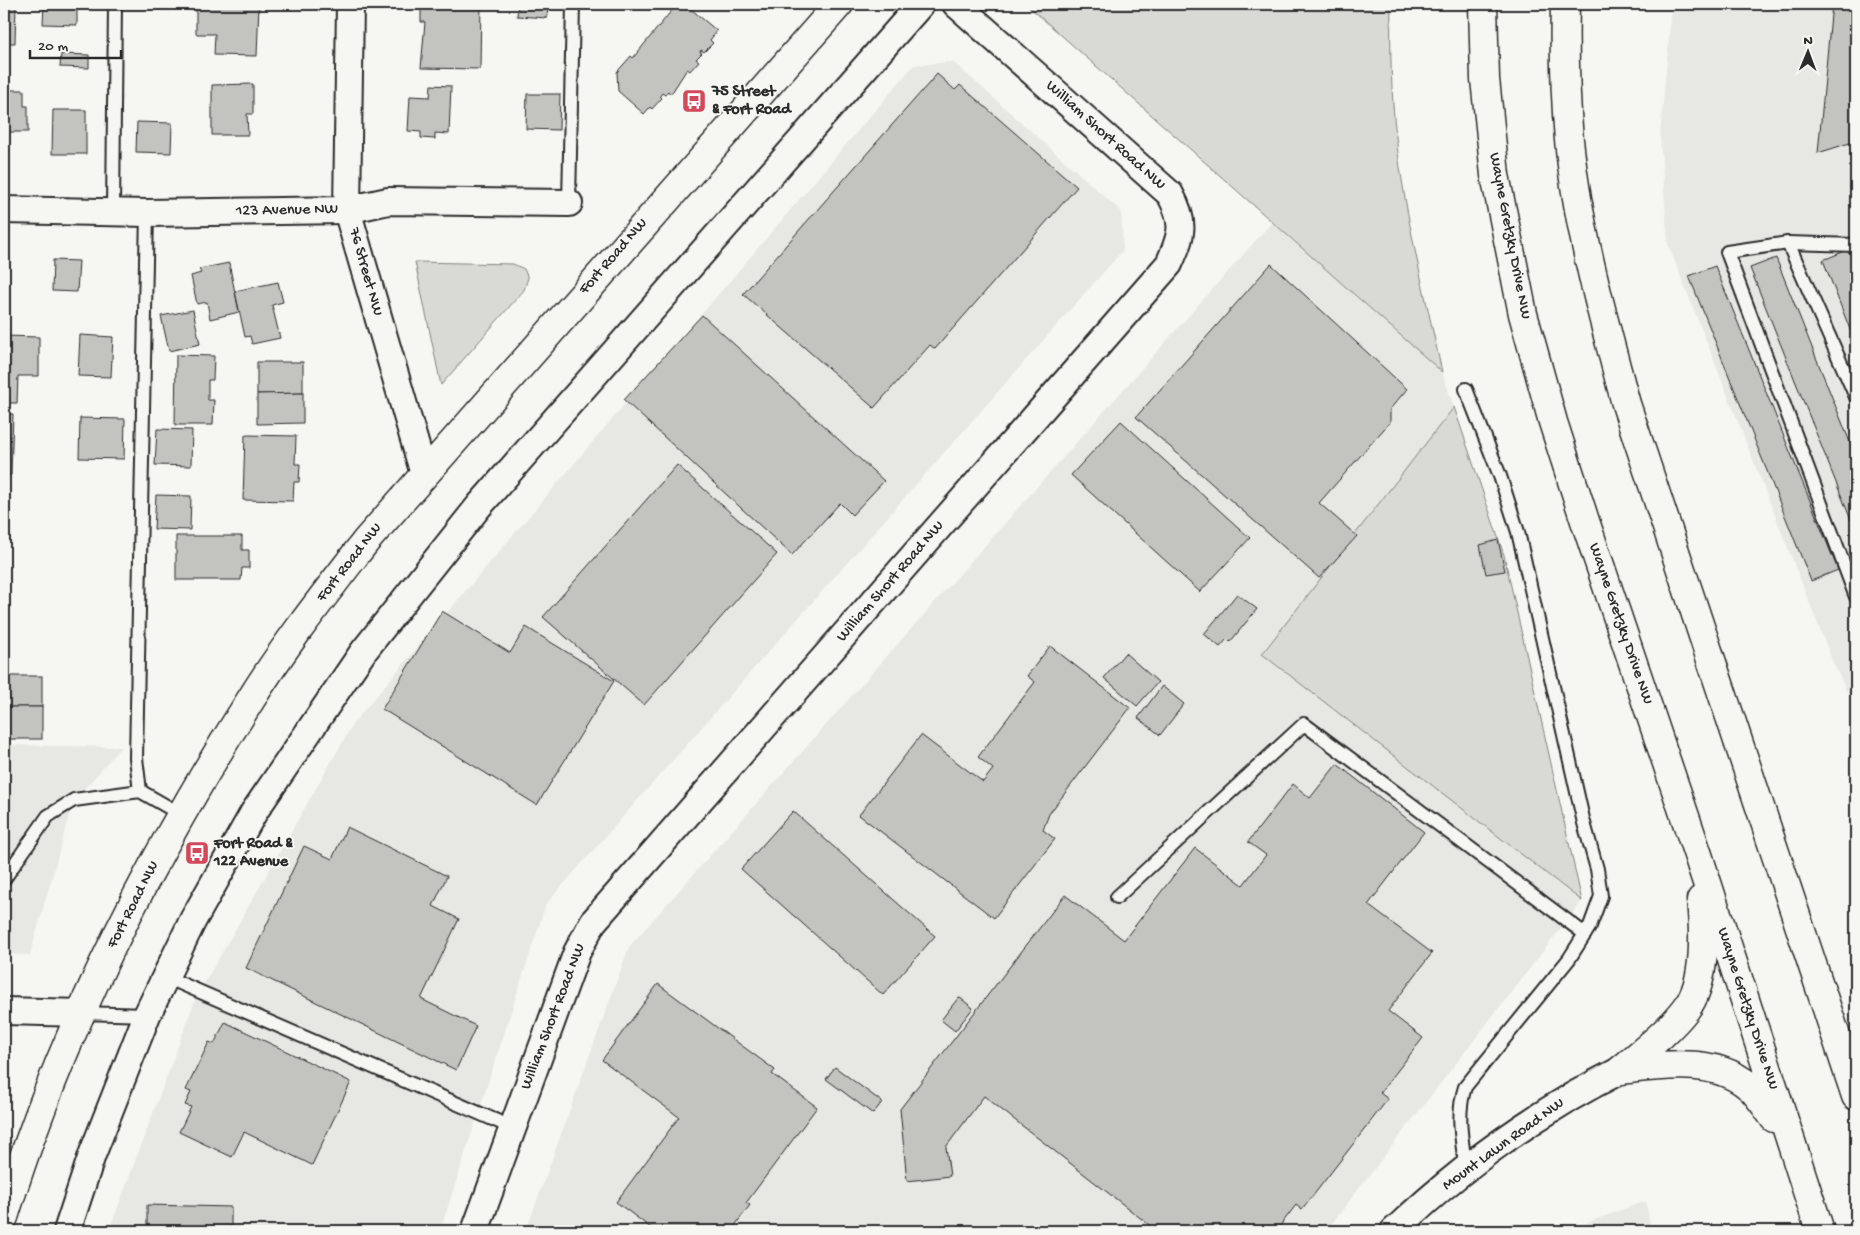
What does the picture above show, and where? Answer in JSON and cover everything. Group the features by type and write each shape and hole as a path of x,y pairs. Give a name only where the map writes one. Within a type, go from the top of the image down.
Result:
{"main road":[{"name":"Fort Road NW","path":"4,1217 41,1111 82,1013 138,894 248,703 312,611 366,540 839,4"},
{"name":"Wayne Gretzky Drive NW","path":"1483,4 1485,79 1495,176 1523,314 1553,422 1585,522 1698,855 1820,1231"},
{"path":"1565,4 1564,62 1569,142 1599,304 1626,404 1856,1096"},
{"path":"1621,1070 1667,1029 1687,1007 1696,987 1704,935 1698,855"},
{"path":"1621,1070 1672,1064 1722,1072 1753,1090 1788,1136"}],"street":[{"name":"76 Street NW","path":"350,4 347,210 424,474"},
{"path":"67,1231 92,1155 147,1015 193,920 254,812 363,652 479,506 921,4"},
{"name":"William Short Road NW","path":"475,1231 577,952 593,922 1169,264 1176,248 1181,232 1181,213 1170,194 956,4"},
{"name":"123 Avenue NW","path":"4,210 147,213 347,210 388,201 569,203"},
{"path":"4,1011 82,1013"},
{"name":"Mount Lawn Road NW","path":"1394,1231 1466,1170 1577,1092 1621,1070"}],"lane":[{"path":"113,212 115,4"},
{"path":"569,203 573,4"},
{"path":"140,791 136,758 147,213"},
{"path":"1788,243 1856,397"},
{"path":"1856,245 1788,243 1727,252 1856,597"},
{"path":"1466,388 1500,476 1518,532 1584,824 1597,869 1601,896 1590,926 1569,959 1465,1087 1460,1101 1460,1133 1466,1170"},
{"path":"1117,897 1304,724 1585,934"},
{"path":"4,878 48,816 74,800 140,791 182,815"},
{"path":"166,977 513,1128"},
{"path":"82,1013 147,1015"}],"shaded area":[{"path":"1026,4 1391,4 1392,87 1400,167 1416,255 1442,372"},
{"path":"1672,4 1856,4 1856,711 1832,660 1668,244 1660,136"},
{"path":"953,62 1121,211 1123,250 546,904 440,1231 109,1231 196,998 354,722 914,65"},
{"path":"1272,222 1442,372 1454,407 1263,654 1582,901 1326,1231 526,1231 629,947"},
{"path":"415,262 513,264 524,269 528,278 524,290 441,385"},
{"path":"1454,407 1504,555 1582,901 1262,654"},
{"path":"4,745 121,747 73,802 30,955 4,954"},
{"path":"1646,1201 1651,1231 1564,1231"}],"building":[{"path":"4,4 16,4 15,43 4,43"},
{"path":"44,4 77,4 77,25 43,24"},
{"path":"196,4 259,4 257,56 214,55 215,34 196,34"},
{"path":"421,4 481,4 480,69 421,68 425,22 421,22"},
{"path":"518,4 548,4 547,18 517,16"},
{"path":"677,4 685,4 717,31 710,40 713,43 704,52 701,50 700,52 702,53 696,59 699,61 690,71 687,69 671,94 668,91 665,95 662,93 660,96 662,98 652,109 650,107 644,114 618,91 617,72 631,56 633,58"},
{"path":"1832,4 1856,4 1856,141 1818,153"},
{"path":"61,54 89,55 89,68 60,67"},
{"path":"937,74 955,90 960,85 1077,187 935,349 930,345 874,408 743,294"},
{"path":"4,81 10,81 10,90 24,90 24,106 28,106 28,132 4,132"},
{"path":"253,84 253,114 247,114 248,135 212,135 212,85"},
{"path":"431,85 451,86 449,134 435,133 435,139 421,138 421,132 408,131 410,96 430,97"},
{"path":"527,94 560,94 559,130 526,129"},
{"path":"53,110 86,110 86,154 52,154"},
{"path":"137,122 172,123 171,153 136,152"},
{"path":"1850,249 1856,265 1856,345 1823,260"},
{"path":"1776,258 1856,457 1856,518 1851,520 1750,268"},
{"path":"53,260 79,261 77,292 52,291"},
{"path":"229,263 239,312 210,319 207,302 197,304 191,276 201,273 199,269"},
{"path":"1271,264 1407,389 1390,409 1390,422 1319,503 1357,536 1319,578 1136,417"},
{"path":"1715,266 1838,570 1811,581 1689,276"},
{"path":"278,282 283,302 272,305 280,338 252,344 250,336 245,337 235,291"},
{"path":"193,310 200,344 169,351 161,316"},
{"path":"702,315 884,481 852,515 840,503 792,555 624,400"},
{"path":"80,335 113,337 111,377 78,376"},
{"path":"4,336 39,337 39,376 18,376 17,403 4,403"},
{"path":"176,355 214,356 213,380 208,380 208,400 214,400 213,425 175,425"},
{"path":"257,362 303,362 303,393 257,394"},
{"path":"303,393 303,423 257,424 257,394"},
{"path":"4,414 13,414 11,475 5,474 4,498"},
{"path":"80,418 125,419 124,459 79,458"},
{"path":"1121,421 1250,538 1200,592 1071,475"},
{"path":"157,429 192,430 191,466 155,465"},
{"path":"245,435 296,436 295,464 300,464 299,482 294,482 293,501 243,500"},
{"path":"677,465 777,554 644,705 543,617"},
{"path":"156,495 191,496 190,530 154,529"},
{"path":"176,536 242,536 242,550 249,550 249,568 242,568 241,580 176,580"},
{"path":"1498,540 1505,571 1486,574 1480,545"},
{"path":"1237,594 1257,609 1230,642 1227,639 1220,647 1204,634"},
{"path":"442,611 510,653 526,627 614,681 537,805 382,709"},
{"path":"1050,646 1130,708 1049,814 1043,830 1055,839 994,918 859,815 921,735 983,782 993,769 978,757 1035,682 1027,676"},
{"path":"1125,653 1158,682 1137,706 1104,678"},
{"path":"4,676 42,676 42,707 4,707"},
{"path":"1162,686 1184,704 1160,735 1138,718"},
{"path":"4,707 42,707 42,739 4,739"},
{"path":"1337,764 1424,832 1368,905 1432,953 1388,1011 1423,1038 1380,1093 1388,1099 1302,1210 1296,1205 1276,1231 1157,1231 984,1096 946,1147 950,1176 907,1181 900,1109 1065,895 1124,940 1195,848 1243,885 1266,855 1248,842 1293,784 1310,798"},
{"path":"793,811 935,936 883,995 741,869"},
{"path":"347,827 447,876 433,906 459,919 421,999 476,1026 456,1070 246,968 304,846 332,859"},
{"path":"658,984 775,1070 772,1074 817,1107 746,1203 750,1205 731,1231 655,1231 616,1202 679,1117 602,1060"},
{"path":"959,997 973,1008 955,1031 941,1020"},
{"path":"225,1022 351,1082 312,1165 244,1132 232,1157 179,1132 191,1107 185,1105 191,1092 186,1090 209,1042 214,1044"},
{"path":"835,1067 882,1102 873,1114 826,1079"},
{"path":"147,1205 231,1207 231,1231 147,1231"}],"place":[{"name":"75 Street & Fort Road","path":"694,101"},
{"name":"Fort Road & 122 Avenue","path":"197,853"}]}
